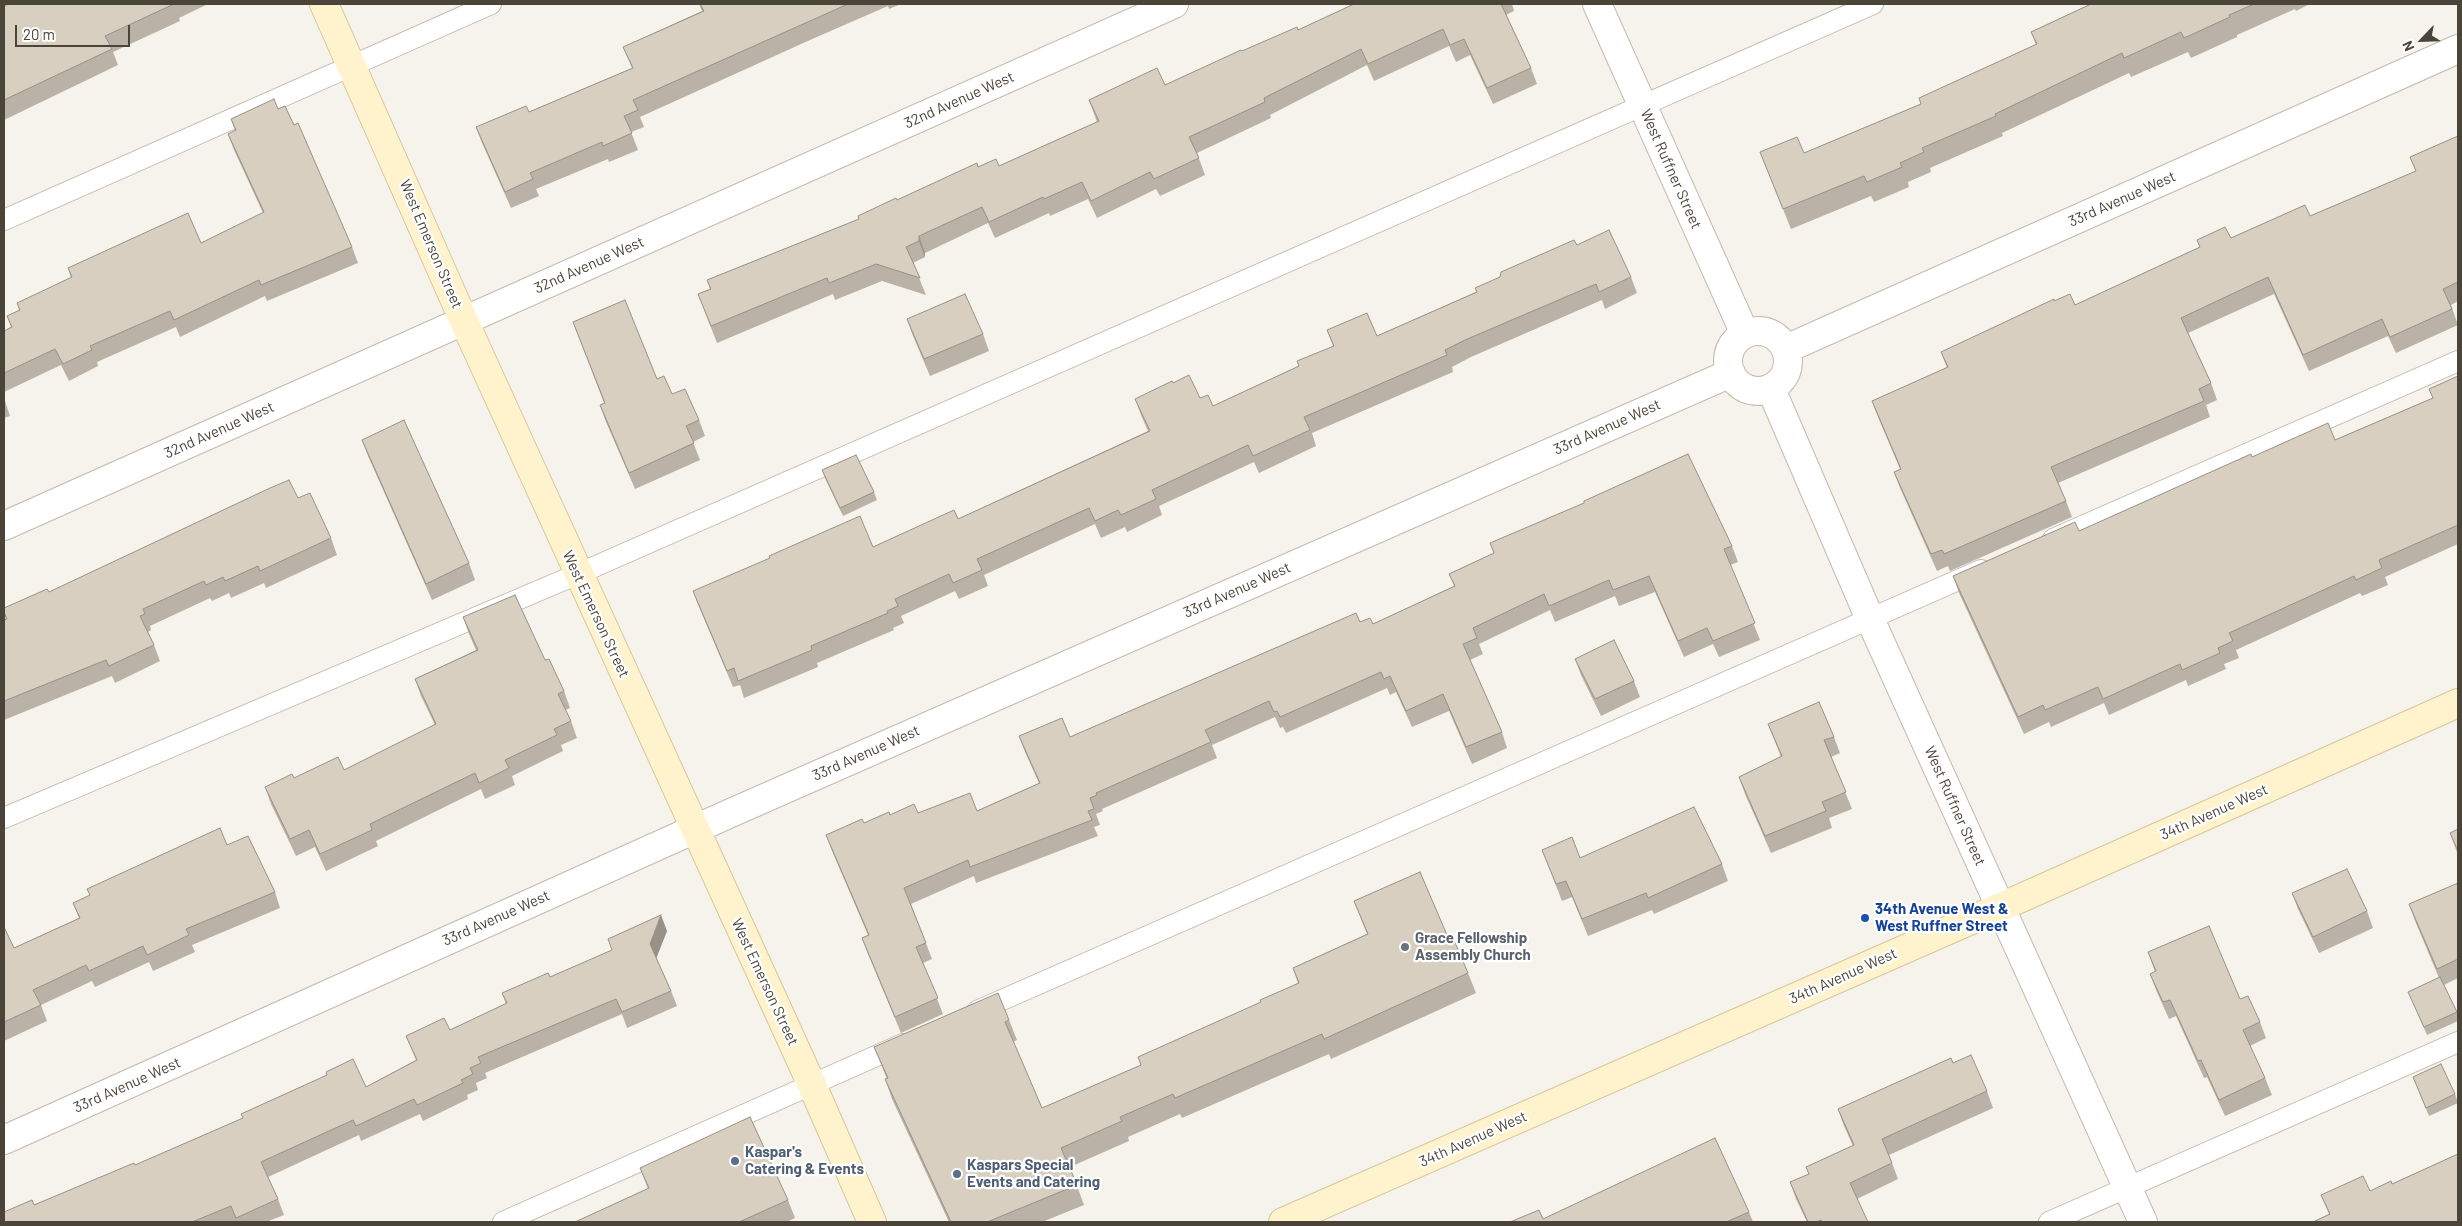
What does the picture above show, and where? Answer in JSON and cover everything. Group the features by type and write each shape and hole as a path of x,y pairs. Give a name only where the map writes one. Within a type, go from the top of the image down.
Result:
{"street":[{"name":"West Emerson Street","path":"324,4 464,321 812,1085 872,1222"},
{"name":"32nd Avenue West","path":"4,526 1174,4"},
{"name":"West Ruffner Street","path":"1596,4 1745,334"},
{"name":"33rd Avenue West","path":"1786,349 2458,49"},
{"path":"1758,331 1768,333 1776,337 1786,349 1787,372 1782,380 1771,389 1757,392 1747,390 1739,384 1731,373 1728,356 1732,346 1745,334 1758,331"},
{"name":"33rd Avenue West","path":"4,1140 695,828 1731,373"},
{"name":"West Ruffner Street","path":"1771,389 1870,618 2143,1222"},
{"name":"34th Avenue West","path":"1282,1222 2001,907 2458,704"}],"lane":[{"path":"4,220 352,64 491,4"},
{"path":"4,818 578,574 1873,4"},
{"path":"2040,544 2458,361"},
{"path":"961,1019 1994,564"},
{"path":"502,1222 924,1035"},
{"path":"2049,1222 2458,1042"}],"building":[{"path":"9,4 174,4 105,36 112,49 4,100 4,6"},
{"path":"700,4 848,4 633,100 638,110 624,116 632,133 603,146 602,142 530,173 533,179 505,192 476,127 526,106 529,112 633,68 623,47 704,11"},
{"path":"1354,4 1501,4 1531,68 1487,88 1464,39 1450,45 1443,29 1368,64 1361,49 1264,98 1265,102 1189,137 1199,158 1154,179 1150,172 1091,201 1082,182 1044,199 1043,197 989,222 982,207 919,236 919,241 906,247 920,278 876,264 829,283 827,278 711,326 698,294 711,289 707,280 859,219 858,216 977,163 978,167 996,159 999,166 1099,121 1089,100 1157,68 1165,85 1241,50 1297,27 1298,30"},
{"path":"2091,4 2254,4 2184,38 2181,32 2124,58 2122,53 1995,114 1996,116 1922,148 1924,152 1900,163 1902,167 1867,182 1864,176 1783,209 1760,152 1797,137 1804,153 1921,104 1919,98 2037,44 2031,32"},
{"path":"274,99 278,109 285,106 294,125 298,123 352,247 261,285 259,280 174,320 170,311 90,346 92,350 63,364 55,349 4,373 4,331 12,327 7,316 20,310 17,303 72,277 68,268 188,213 201,243 264,212 228,134 236,130 231,119"},
{"path":"2458,136 2458,282 2443,289 2452,309 2390,337 2382,319 2303,355 2268,277 2181,318 2211,383 2199,389 2204,401 2051,467 2066,501 1944,554 1942,550 1931,554 1894,472 1901,469 1872,401 1948,367 1941,352 2054,299 2054,301 2070,294 2075,305 2200,247 2197,240 2225,227 2231,238 2305,205 2310,216 2416,171 2410,157"},
{"path":"1609,230 1631,277 1599,292 1596,284 1465,340 1445,350 1447,355 1304,417 1310,430 1253,456 1248,445 1152,490 1156,499 1121,515 1118,510 1095,521 1089,508 977,559 982,570 953,583 949,574 895,599 898,606 887,611 888,613 811,646 812,650 738,681 734,668 727,671 693,591 860,516 873,547 954,510 958,519 1150,431 1135,399 1172,381 1173,383 1189,375 1200,398 1208,395 1213,406 1299,366 1297,361 1334,346 1327,330 1367,313 1377,336 1477,292 1475,288 1500,277 1501,272 1574,240 1577,245"},
{"path":"965,294 983,334 924,359 907,319"},
{"path":"625,300 657,379 664,376 672,394 685,389 699,420 686,426 694,443 629,473 600,405 605,403 573,322"},
{"path":"2458,376 2458,525 2379,560 2382,568 2356,580 2354,576 2229,633 2233,641 2218,648 2220,653 2182,670 2180,664 2103,699 2098,687 2045,710 2043,705 2018,717 1953,576 2075,522 2079,531 2251,454 2252,457 2328,423 2335,440 2433,398 2429,389"},
{"path":"404,420 469,563 426,584 362,440"},
{"path":"1688,454 1732,546 1724,549 1755,623 1713,641 1707,628 1678,641 1649,576 1613,590 1609,580 1549,606 1544,594 1473,628 1477,638 1463,644 1502,732 1466,747 1443,694 1406,711 1390,676 1384,679 1381,672 1280,717 1277,711 1274,712 1269,701 1205,730 1211,742 1096,793 1097,795 1090,798 1094,809 1088,811 1092,820 970,867 968,860 904,888 926,943 916,947 938,998 895,1017 862,938 869,935 826,835 862,819 864,823 889,812 890,815 914,804 918,813 970,793 977,811 1040,783 1019,736 1062,718 1070,737 1356,613 1360,622 1370,618 1373,624 1455,586 1449,574 1494,553 1490,543 1584,503 1584,501"},
{"path":"856,455 874,492 840,508 822,470"},
{"path":"289,480 298,498 310,493 331,538 260,571 258,566 225,581 223,577 206,585 204,581 143,609 145,614 140,616 154,645 109,666 106,660 4,701 4,620 7,619 4,608 47,589 49,592"},
{"path":"515,595 545,660 549,659 564,691 558,694 571,721 554,729 557,735 505,760 509,768 479,783 475,773 370,824 372,830 320,854 309,830 290,839 265,787 292,774 294,778 338,757 344,770 436,724 415,679 478,650 463,617"},
{"path":"1614,640 1634,681 1595,699 1575,659"},
{"path":"1819,702 1834,737 1824,740 1846,792 1822,802 1826,811 1765,836 1739,777 1782,756 1768,724"},
{"path":"1694,807 1722,864 1648,898 1646,893 1582,919 1566,881 1556,884 1542,850 1572,837 1580,858"},
{"path":"220,828 227,845 248,836 275,892 186,929 189,935 147,955 143,946 89,971 86,965 33,990 41,1005 4,1022 4,927 14,948 80,918 73,903 90,895 87,889"},
{"path":"2458,829 2458,851 2450,833"},
{"path":"2347,869 2367,911 2313,937 2292,893"},
{"path":"1420,872 1450,942 1454,940 1468,973 1324,1039 1322,1034 1175,1098 1173,1094 1120,1117 1122,1121 1061,1148 1077,1185 987,1222 951,1222 885,1079 888,1078 874,1047 998,993 1009,1020 1005,1022 1042,1108 1141,1065 1138,1057 1299,983 1293,968 1368,934 1354,901"},
{"path":"2458,883 2458,959 2437,969 2409,904"},
{"path":"661,915 650,944 671,991 622,1012 616,999 478,1057 481,1063 470,1068 473,1074 461,1080 463,1083 417,1105 414,1099 356,1126 353,1120 261,1162 278,1199 236,1218 231,1206 192,1222 4,1222 4,1212 32,1200 34,1205 134,1163 135,1165 243,1118 241,1114 327,1075 326,1072 353,1059 366,1087 417,1060 406,1036 444,1018 450,1030 507,1003 502,993 548,973 550,977 612,950 608,939"},
{"path":"2209,926 2240,999 2248,996 2260,1022 2243,1030 2265,1078 2219,1100 2201,1060 2198,1061 2170,1000 2163,1002 2150,974 2156,971 2148,952"},
{"path":"2440,977 2457,1012 2424,1027 2408,992"},
{"path":"1971,1055 1987,1091 1882,1139 1892,1163 1850,1183 1868,1222 1822,1222 1821,1220 1808,1222 1790,1182 1809,1174 1806,1167 1854,1145 1838,1109 1951,1058 1953,1063"},
{"path":"2441,1064 2455,1094 2426,1108 2413,1077"},
{"name":"Kaspar's Catering & Events","path":"750,1117 788,1200 739,1222 575,1222 649,1188 640,1168"},
{"path":"1715,1138 1749,1212 1726,1222 1510,1222 1539,1210 1543,1219"},
{"path":"2458,1154 2458,1221 2456,1222 2313,1222 2330,1214 2321,1195 2363,1176 2370,1191 2391,1181 2392,1184"}],"place":[{"name":"34th Avenue West & West Ruffner Street","path":"1865,918"},
{"name":"Grace Fellowship Assembly Church","path":"1405,947"},
{"name":"Kaspar's Catering & Events","path":"735,1161"},
{"name":"Kaspars Special Events and Catering","path":"957,1174"}]}
